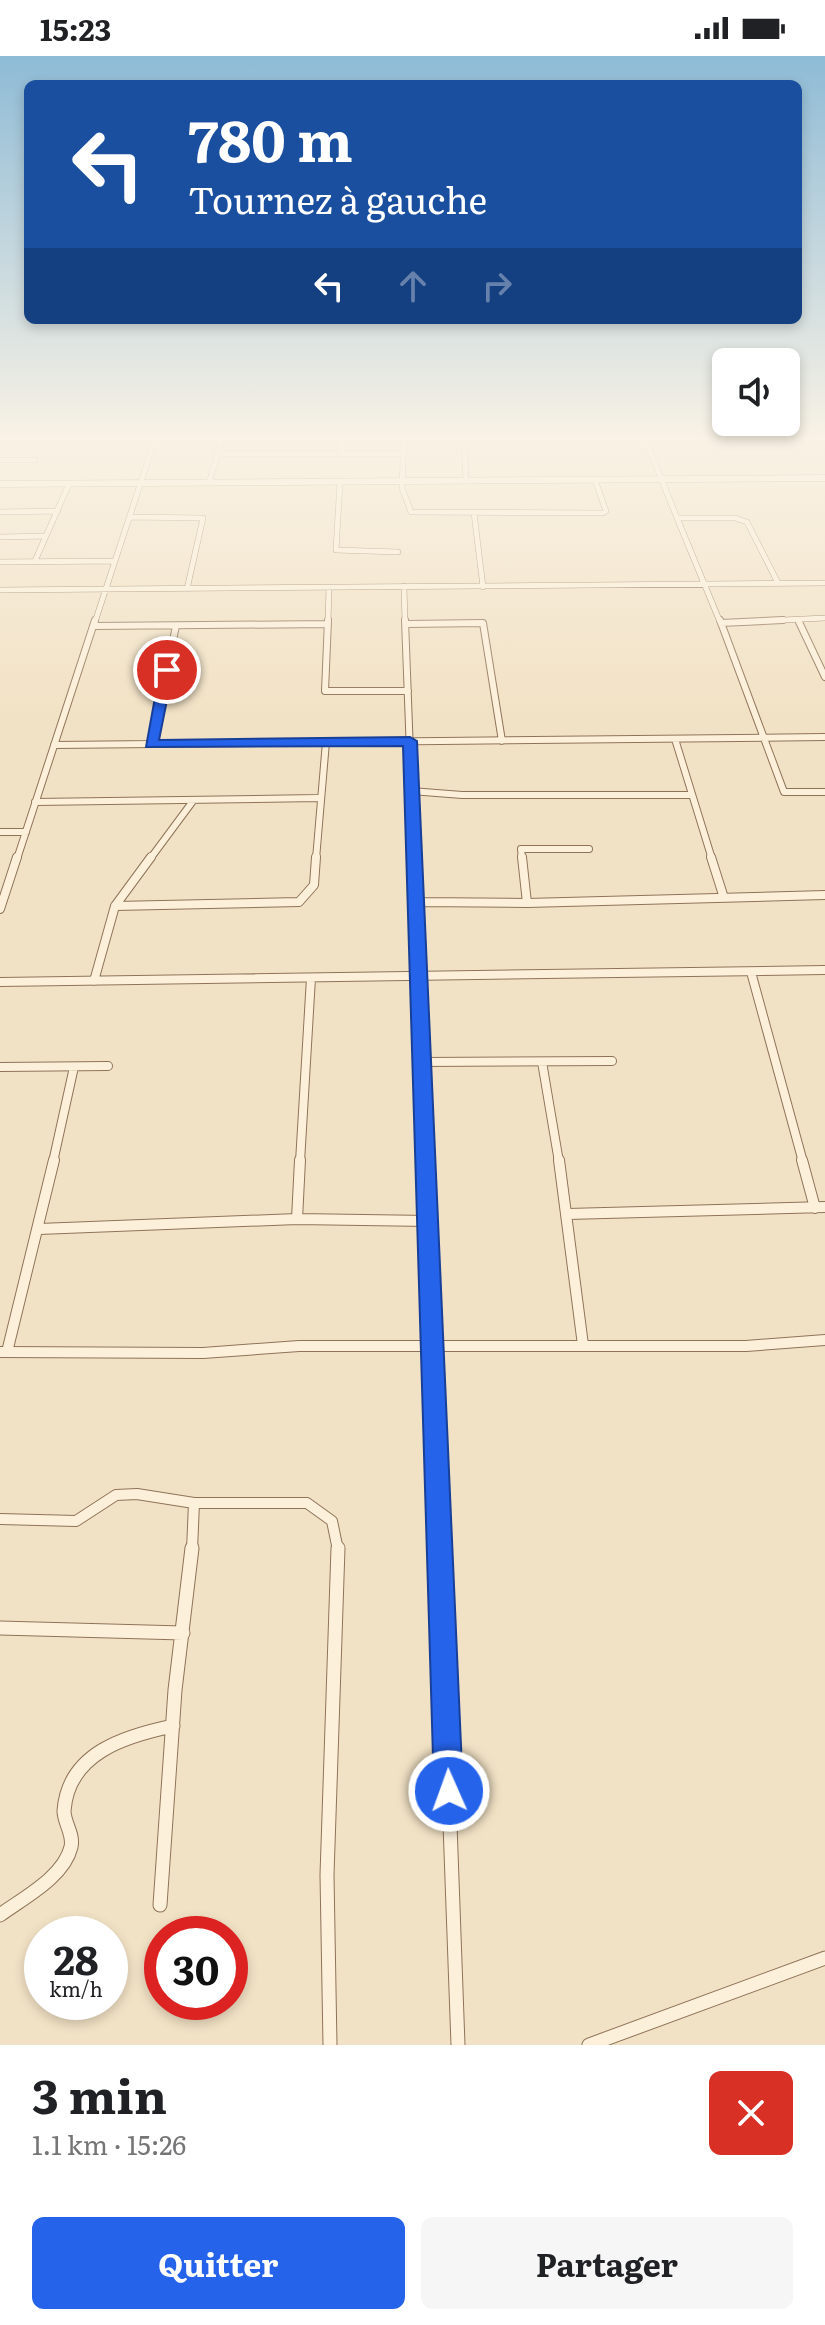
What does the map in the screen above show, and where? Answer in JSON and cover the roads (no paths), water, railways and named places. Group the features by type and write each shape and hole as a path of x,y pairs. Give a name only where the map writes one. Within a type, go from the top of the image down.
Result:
{"street":[{"path":"35,561 49,529"},
{"path":"0,909 126,529"},
{"path":"187,589 201,529"},
{"path":"337,529 336,550 398,552"},
{"path":"476,529 483,587"},
{"path":"681,529 721,623 784,792 825,792"},
{"path":"750,529 778,583"},
{"path":"0,537 46,536"},
{"path":"0,562 115,561"},
{"path":"0,590 825,583"},
{"path":"404,586 458,2045"},
{"path":"329,587 325,691 408,691"},
{"path":"721,623 799,622 825,618"},
{"path":"799,622 825,677"},
{"path":"406,624 483,623 502,741"},
{"path":"93,626 328,624"},
{"path":"151,744 176,626"},
{"path":"54,745 825,737"},
{"path":"675,739 724,898"},
{"path":"115,906 299,902 314,885 318,798 326,742"},
{"path":"411,791 462,795 692,795"},
{"path":"35,802 318,798"},
{"path":"94,981 115,906 193,801"},
{"path":"0,832 26,832"},
{"path":"527,903 521,849 589,849"},
{"path":"416,902 527,903 825,895"},
{"path":"0,982 825,970"},
{"path":"568,1214 820,1208 751,972"},
{"path":"297,1219 311,978"},
{"path":"422,1062 612,1061"},
{"path":"542,1062 568,1214 583,1345"},
{"path":"0,1067 108,1066"},
{"path":"74,1067 39,1229 4,1352 203,1353 299,1346 746,1346 825,1340"},
{"path":"39,1229 297,1219 428,1221"},
{"path":"0,1519 76,1521 116,1495 137,1494 194,1503 307,1503 332,1521 338,1538 327,1875 330,2045"},
{"path":"160,1905 173,1726 191,1581 194,1503"},
{"path":"0,1628 183,1633"},
{"path":"0,1915 65,1859 72,1845 65,1822 66,1790 81,1767 113,1741 173,1726"},
{"path":"589,2045 825,1958"}]}
